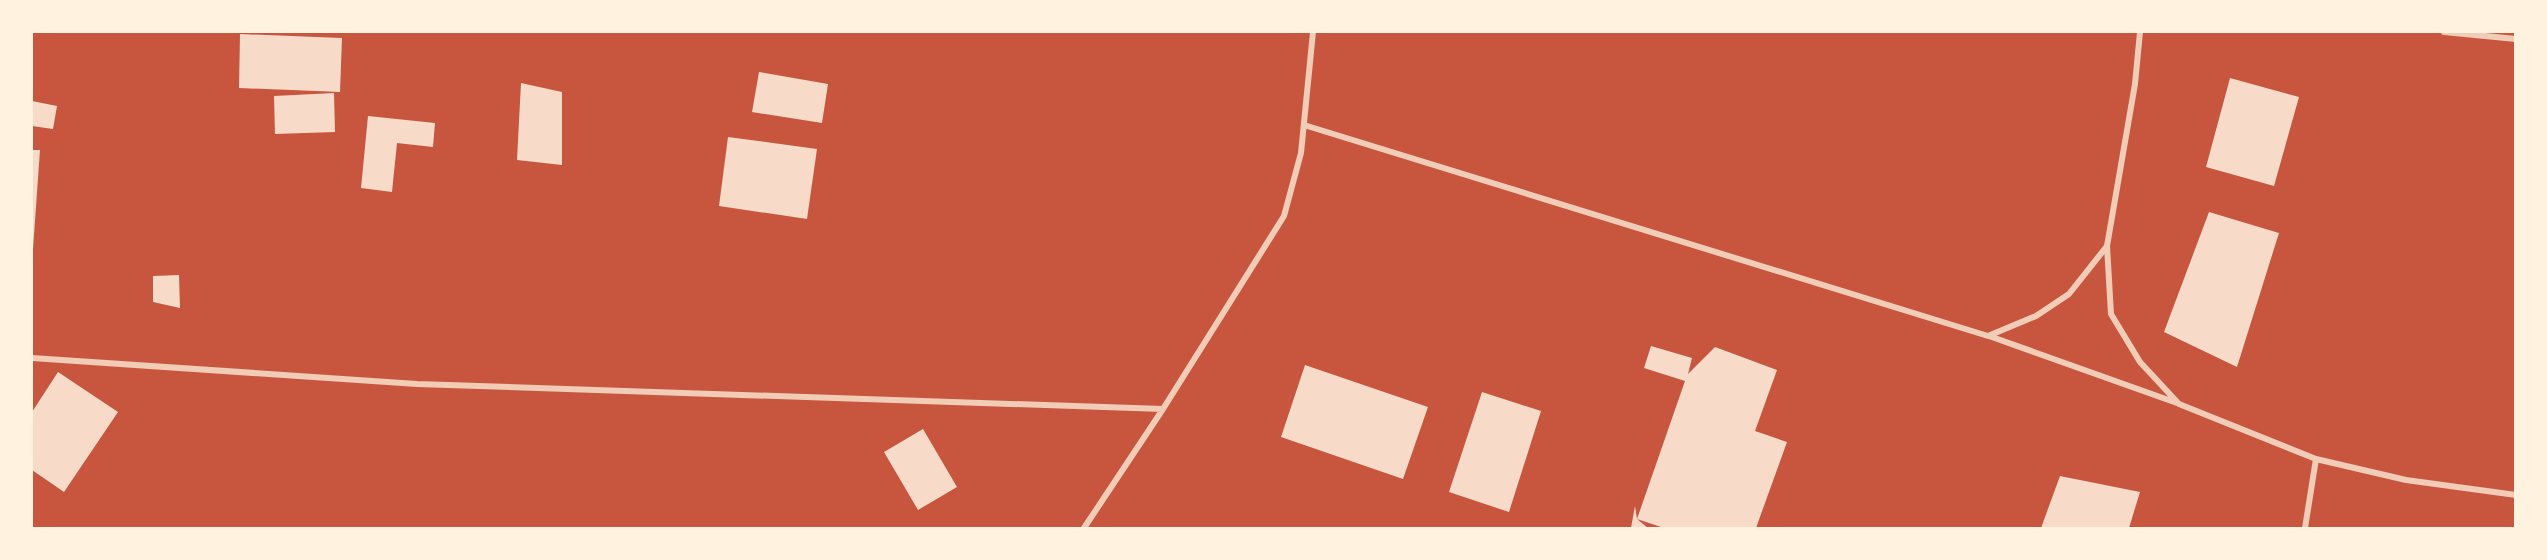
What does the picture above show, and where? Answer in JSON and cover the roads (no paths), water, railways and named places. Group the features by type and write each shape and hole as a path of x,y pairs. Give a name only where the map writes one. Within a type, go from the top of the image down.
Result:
{"street":[{"path":"1084,528 1163,409 1284,216 1301,153 1313,32"},
{"path":"2140,32 2135,84 2107,246 2110,314 2140,362 2179,404"},
{"path":"2444,32 2516,39"},
{"path":"1304,125 1988,336 2179,404 2316,459 2406,480 2516,495"},
{"path":"1988,336 2036,316 2069,294 2107,246"},
{"path":"32,358 417,384 1163,409"},
{"path":"2305,528 2316,459"}]}
